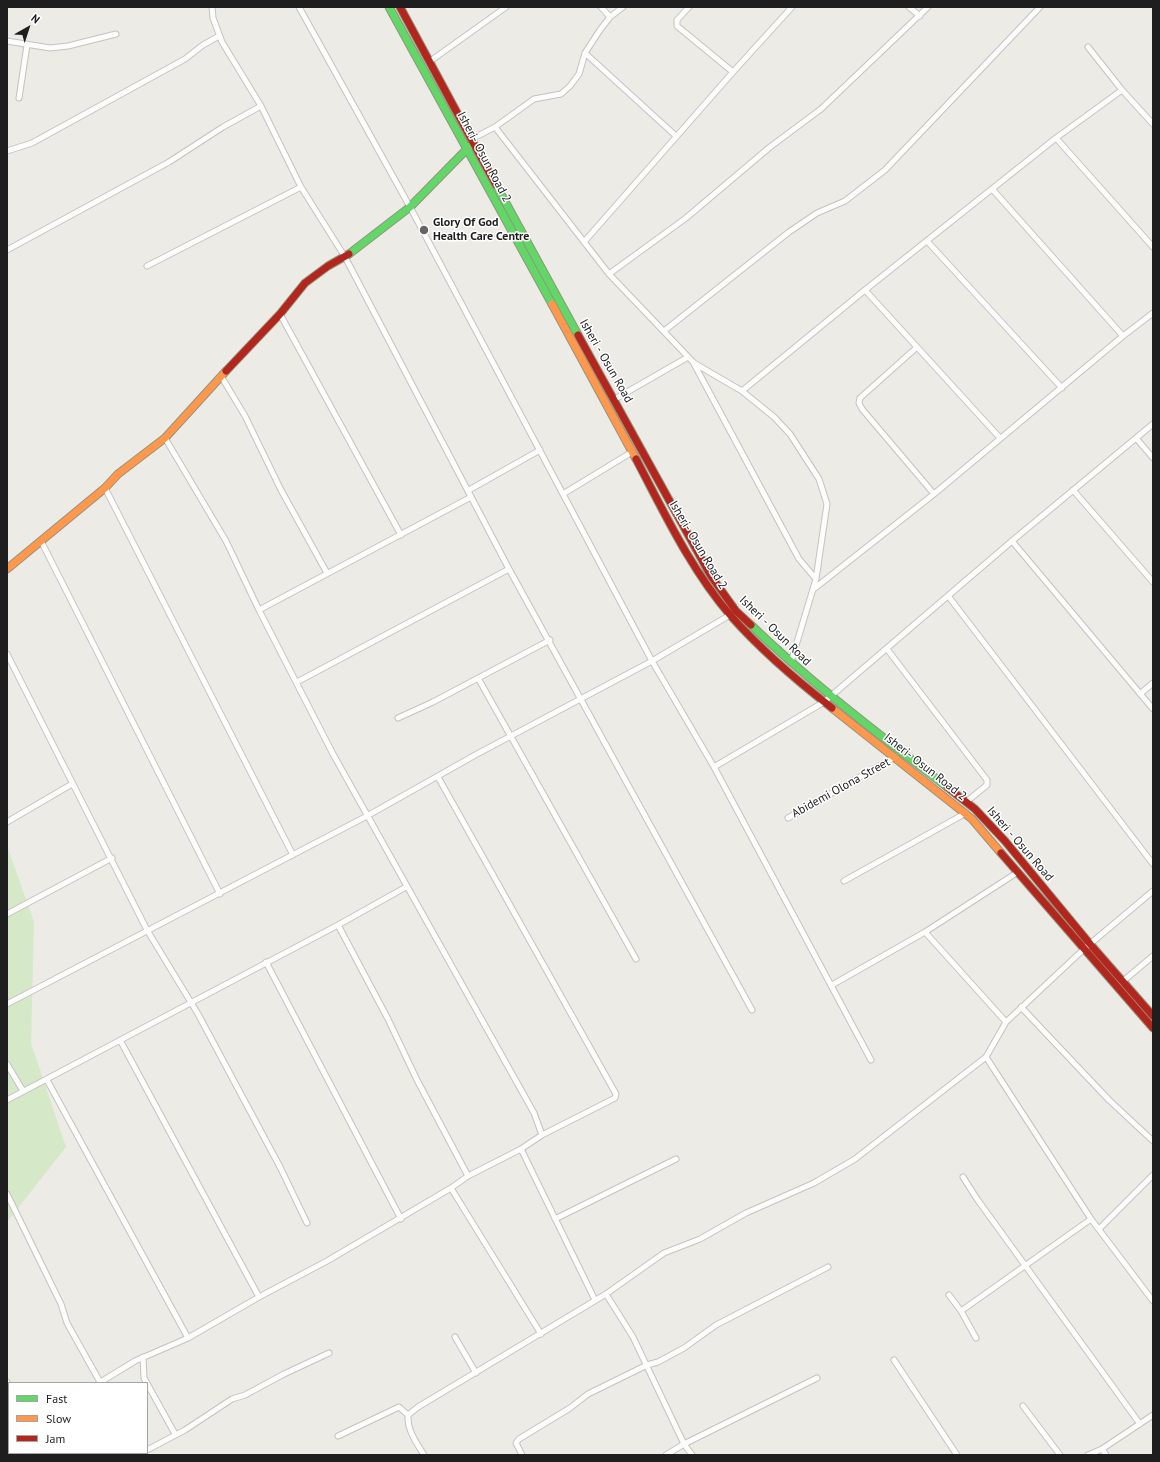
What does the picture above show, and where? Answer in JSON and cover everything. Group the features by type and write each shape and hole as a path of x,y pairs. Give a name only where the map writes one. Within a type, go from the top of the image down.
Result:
{"main road":[{"name":"Isheri- Osun Road 2","path":"389,7 682,545 701,576 730,615 772,659 824,702 966,813 1087,947 1153,1028"},
{"name":"Isheri - Osun Road","path":"400,7 562,307 615,399 711,576 736,611 791,662 831,696 966,802 1005,841 1087,947 1153,1016"},
{"path":"7,569 105,488 118,474 165,438 280,314 305,283 328,266 345,257 410,207 473,141"}],"street":[{"path":"212,7 213,18 219,36 260,106 301,187 345,257 469,490 471,497 509,569 582,698 752,1010"},
{"path":"299,7 410,207 652,661 714,767 871,1060"},
{"path":"430,62 506,7"},
{"path":"601,7 610,17"},
{"path":"473,141 534,99 561,94 570,86 579,74 585,53 610,17 623,7"},
{"path":"689,7 677,20 677,26 733,72"},
{"path":"584,242 676,136 792,7"},
{"path":"910,7 920,16"},
{"path":"609,274 686,218 770,148 821,109 928,7"},
{"path":"664,331 789,232 817,213 846,201 885,170 1040,7"},
{"path":"7,41 50,48 68,46 116,34"},
{"path":"7,151 32,143 185,59 203,45 219,36"},
{"path":"19,98 27,45"},
{"path":"1088,47 1122,90 1153,124"},
{"path":"585,53 676,136"},
{"path":"742,391 864,290 993,190 1056,138 1122,90"},
{"path":"7,250 169,162 223,127 260,106"},
{"path":"495,127 609,274 693,362 742,391 774,417 790,434 819,479 827,504 815,588 791,662"},
{"path":"1056,138 1153,247"},
{"path":"147,266 301,187"},
{"path":"993,190 1123,336"},
{"path":"927,241 1062,388"},
{"path":"864,290 1000,438"},
{"path":"280,314 401,535"},
{"path":"815,588 934,494 1123,336 1153,314"},
{"path":"916,348 860,398 859,403 862,409 934,494"},
{"path":"615,399 688,357"},
{"path":"693,362 799,559 816,579"},
{"path":"221,376 245,416 281,490 327,573"},
{"path":"714,767 824,702 949,597 1012,541 1153,424"},
{"path":"165,438 226,541 259,610 333,754 534,1113 542,1135"},
{"path":"1136,438 1153,458"},
{"path":"469,490 540,450"},
{"path":"563,494 632,452"},
{"path":"105,488 293,855"},
{"path":"1073,490 1153,582"},
{"path":"259,610 471,497"},
{"path":"41,541 220,894"},
{"path":"1012,541 1153,710"},
{"path":"297,682 509,569"},
{"path":"949,597 1153,864"},
{"path":"7,1004 367,816 652,661 730,615"},
{"path":"398,718 550,640"},
{"path":"887,649 987,780 987,785 984,789 966,802"},
{"path":"7,654 72,784 112,858 147,930 190,1003 276,1160 307,1223"},
{"path":"478,678 636,959"},
{"path":"1140,694 1153,683"},
{"name":"Abidemi Olona Street","path":"788,818 895,757"},
{"path":"101,1382 143,1357 188,1338 401,1219 452,1188 468,1176 521,1149 542,1135 615,1098 616,1094 438,777"},
{"path":"7,822 72,784"},
{"path":"844,881 966,813"},
{"path":"7,914 112,858"},
{"path":"832,985 925,932 1018,872"},
{"path":"7,1100 338,925 406,886"},
{"path":"408,1415 418,1407 606,1294 664,1253 700,1239 746,1213 814,1183 855,1159 986,1057 1006,1022 1021,1007 1087,947 1153,891"},
{"path":"338,925 468,1176"},
{"path":"925,932 1006,1022"},
{"path":"1122,982 1153,956"},
{"path":"266,962 401,1219"},
{"path":"1021,1007 1109,1100 1153,1141"},
{"path":"120,1040 259,1297"},
{"path":"986,1057 1092,1219 1152,1298"},
{"path":"7,1064 23,1091"},
{"path":"47,1080 188,1338"},
{"path":"521,1149 595,1300"},
{"path":"554,1219 676,1159"},
{"path":"1099,1229 1153,1175"},
{"path":"963,1177 977,1199 1140,1424"},
{"path":"452,1188 541,1334"},
{"path":"7,1194 61,1304 67,1323 98,1382"},
{"path":"961,1311 1092,1219"},
{"path":"522,1455 516,1442 519,1439 570,1408 588,1394 647,1365 658,1362 684,1348 716,1325 828,1267"},
{"path":"606,1294 625,1323 647,1365 684,1444 692,1455"},
{"path":"949,1295 961,1311 976,1338"},
{"path":"455,1337 476,1373"},
{"path":"148,1449 194,1425 232,1400 329,1353"},
{"path":"143,1357 144,1378 146,1382"},
{"path":"894,1360 957,1455"},
{"path":"666,1455 684,1444 817,1378"},
{"path":"148,1385 175,1434"},
{"path":"1023,1406 1060,1455"},
{"path":"338,1436 399,1407 408,1415 410,1430 424,1455"},
{"path":"1088,1455 1102,1449 1153,1415"},
{"path":"1102,1449 1106,1455"}],"green space":[{"path":"7,846 34,922 31,1043 66,1147 7,1222"}],"traffic: fast":[{"path":"389,7 552,304"},
{"path":"349,254 410,207 470,146"},
{"path":"496,185 578,335"},
{"path":"751,625 822,688 947,787"}],"traffic: slow":[{"path":"552,304 636,459"},
{"path":"7,569 105,488 118,474 165,438 226,371"},
{"path":"832,708 972,819 1001,853"}],"traffic: jam":[{"path":"400,7 496,185"},
{"path":"226,371 280,314 305,283 328,266 349,254"},
{"path":"578,335 711,576 736,611 751,625"},
{"path":"636,459 679,540 703,580 731,616 742,629 792,676 832,708"},
{"path":"947,787 975,809 1005,841 1090,944 1153,1016"},
{"path":"1001,853 1153,1028"}],"place":[{"name":"Glory Of God Health Care Centre","path":"424,230"}]}
